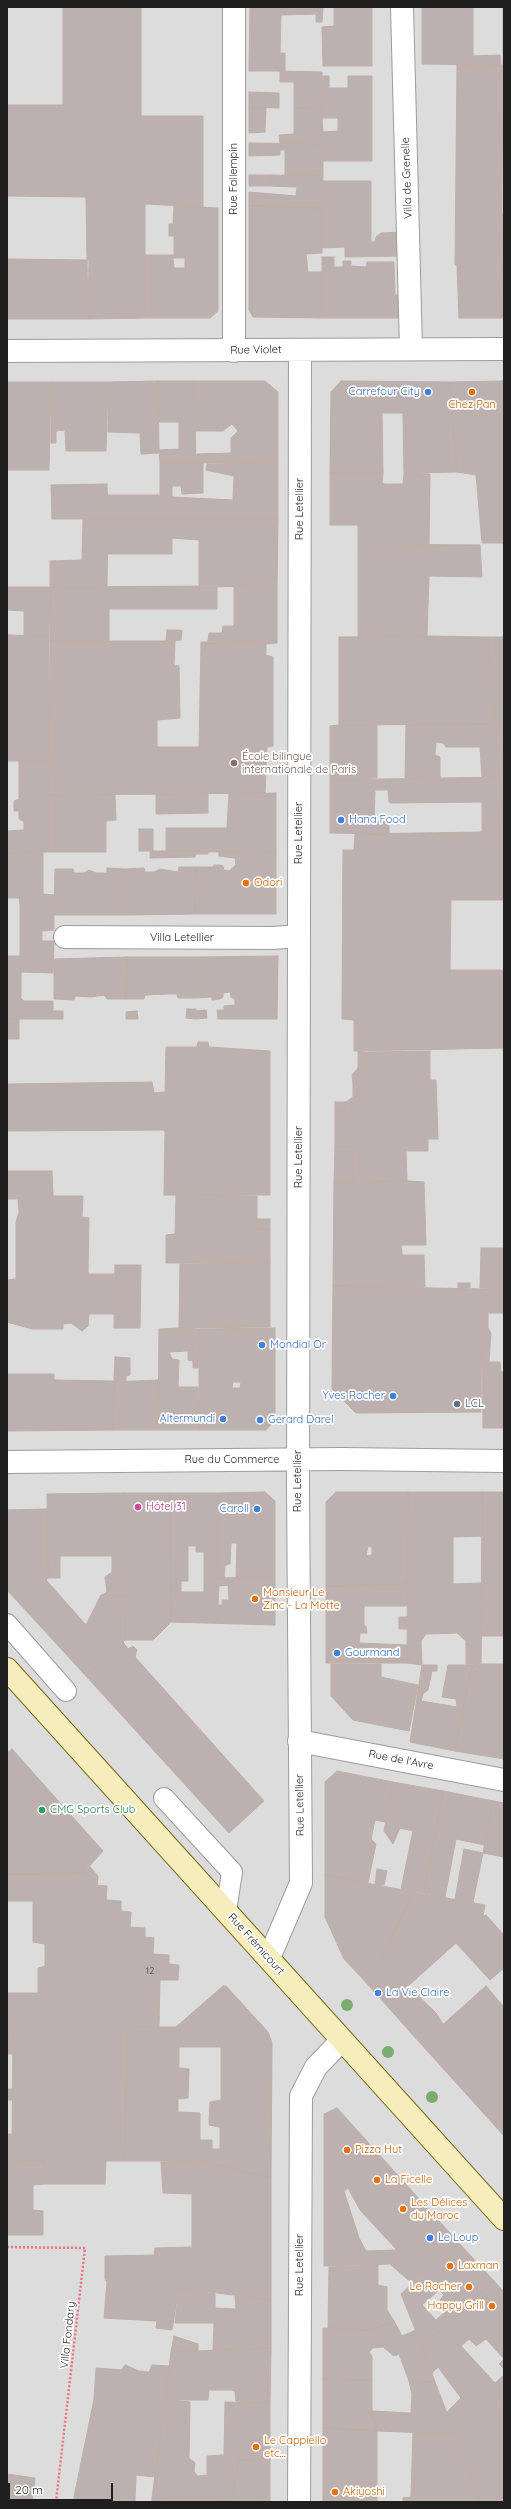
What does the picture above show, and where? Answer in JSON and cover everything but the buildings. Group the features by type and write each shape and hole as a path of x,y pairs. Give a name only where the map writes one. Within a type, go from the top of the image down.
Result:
{"main road":[{"name":"Rue Frémicourt","path":"7,1669 269,1958 340,2041 504,2219"}],"street":[{"name":"Rue Fallempin","path":"234,7 234,351"},
{"name":"Villa de Grenelle","path":"402,7 411,349"},
{"name":"Rue Violet","path":"7,351 234,351 504,348"},
{"name":"Rue Letellier","path":"269,1958 300,1883 298,1460 300,350"},
{"name":"Villa Letellier","path":"65,937 272,938 299,936"},
{"name":"Rue du Commerce","path":"7,1462 298,1460 504,1461"},
{"name":"Rue de l'Avre","path":"299,1741 504,1780"},
{"name":"Rue Letellier","path":"299,2502 301,2096 316,2067 340,2041"}],"lane":[{"path":"7,1624 66,1691"},
{"path":"164,1798 232,1872 226,1911"}],"path":[{"name":"Villa Fondary","path":"7,2247 85,2248 56,2502"}],"shaded area":[{"path":"7,7 504,7 504,2502 7,2502"}],"place":[{"name":"Carrefour City","path":"428,392"},
{"name":"Chez Pan","path":"472,392"},
{"name":"École bilingue internationale de Paris","path":"234,763"},
{"name":"Hana Food","path":"341,820"},
{"name":"Odori","path":"246,883"},
{"name":"Mondial Or","path":"262,1345"},
{"name":"Yves Rocher","path":"393,1396"},
{"name":"LCL","path":"457,1404"},
{"name":"Altermundi","path":"223,1419"},
{"name":"Gerard Darel","path":"260,1420"},
{"name":"Hôtel 31","path":"138,1507"},
{"name":"Caroll","path":"257,1509"},
{"name":"Monsieur Le Zinc - La Motte","path":"255,1599"},
{"name":"Gourmand","path":"337,1653"},
{"name":"CMG Sports Club","path":"42,1810"},
{"name":"La Vie Claire","path":"378,1993"},
{"name":"Pizza Hut","path":"347,2150"},
{"name":"La Ficelle","path":"377,2180"},
{"name":"Les Délices du Maroc","path":"403,2209"},
{"name":"Le Loup","path":"430,2238"},
{"name":"Laxman","path":"450,2266"},
{"name":"Le Rocher","path":"469,2287"},
{"name":"Happy Grill","path":"492,2306"},
{"name":"Le Cappiello etc...","path":"256,2447"},
{"name":"Akiyoshi","path":"335,2492"}]}
